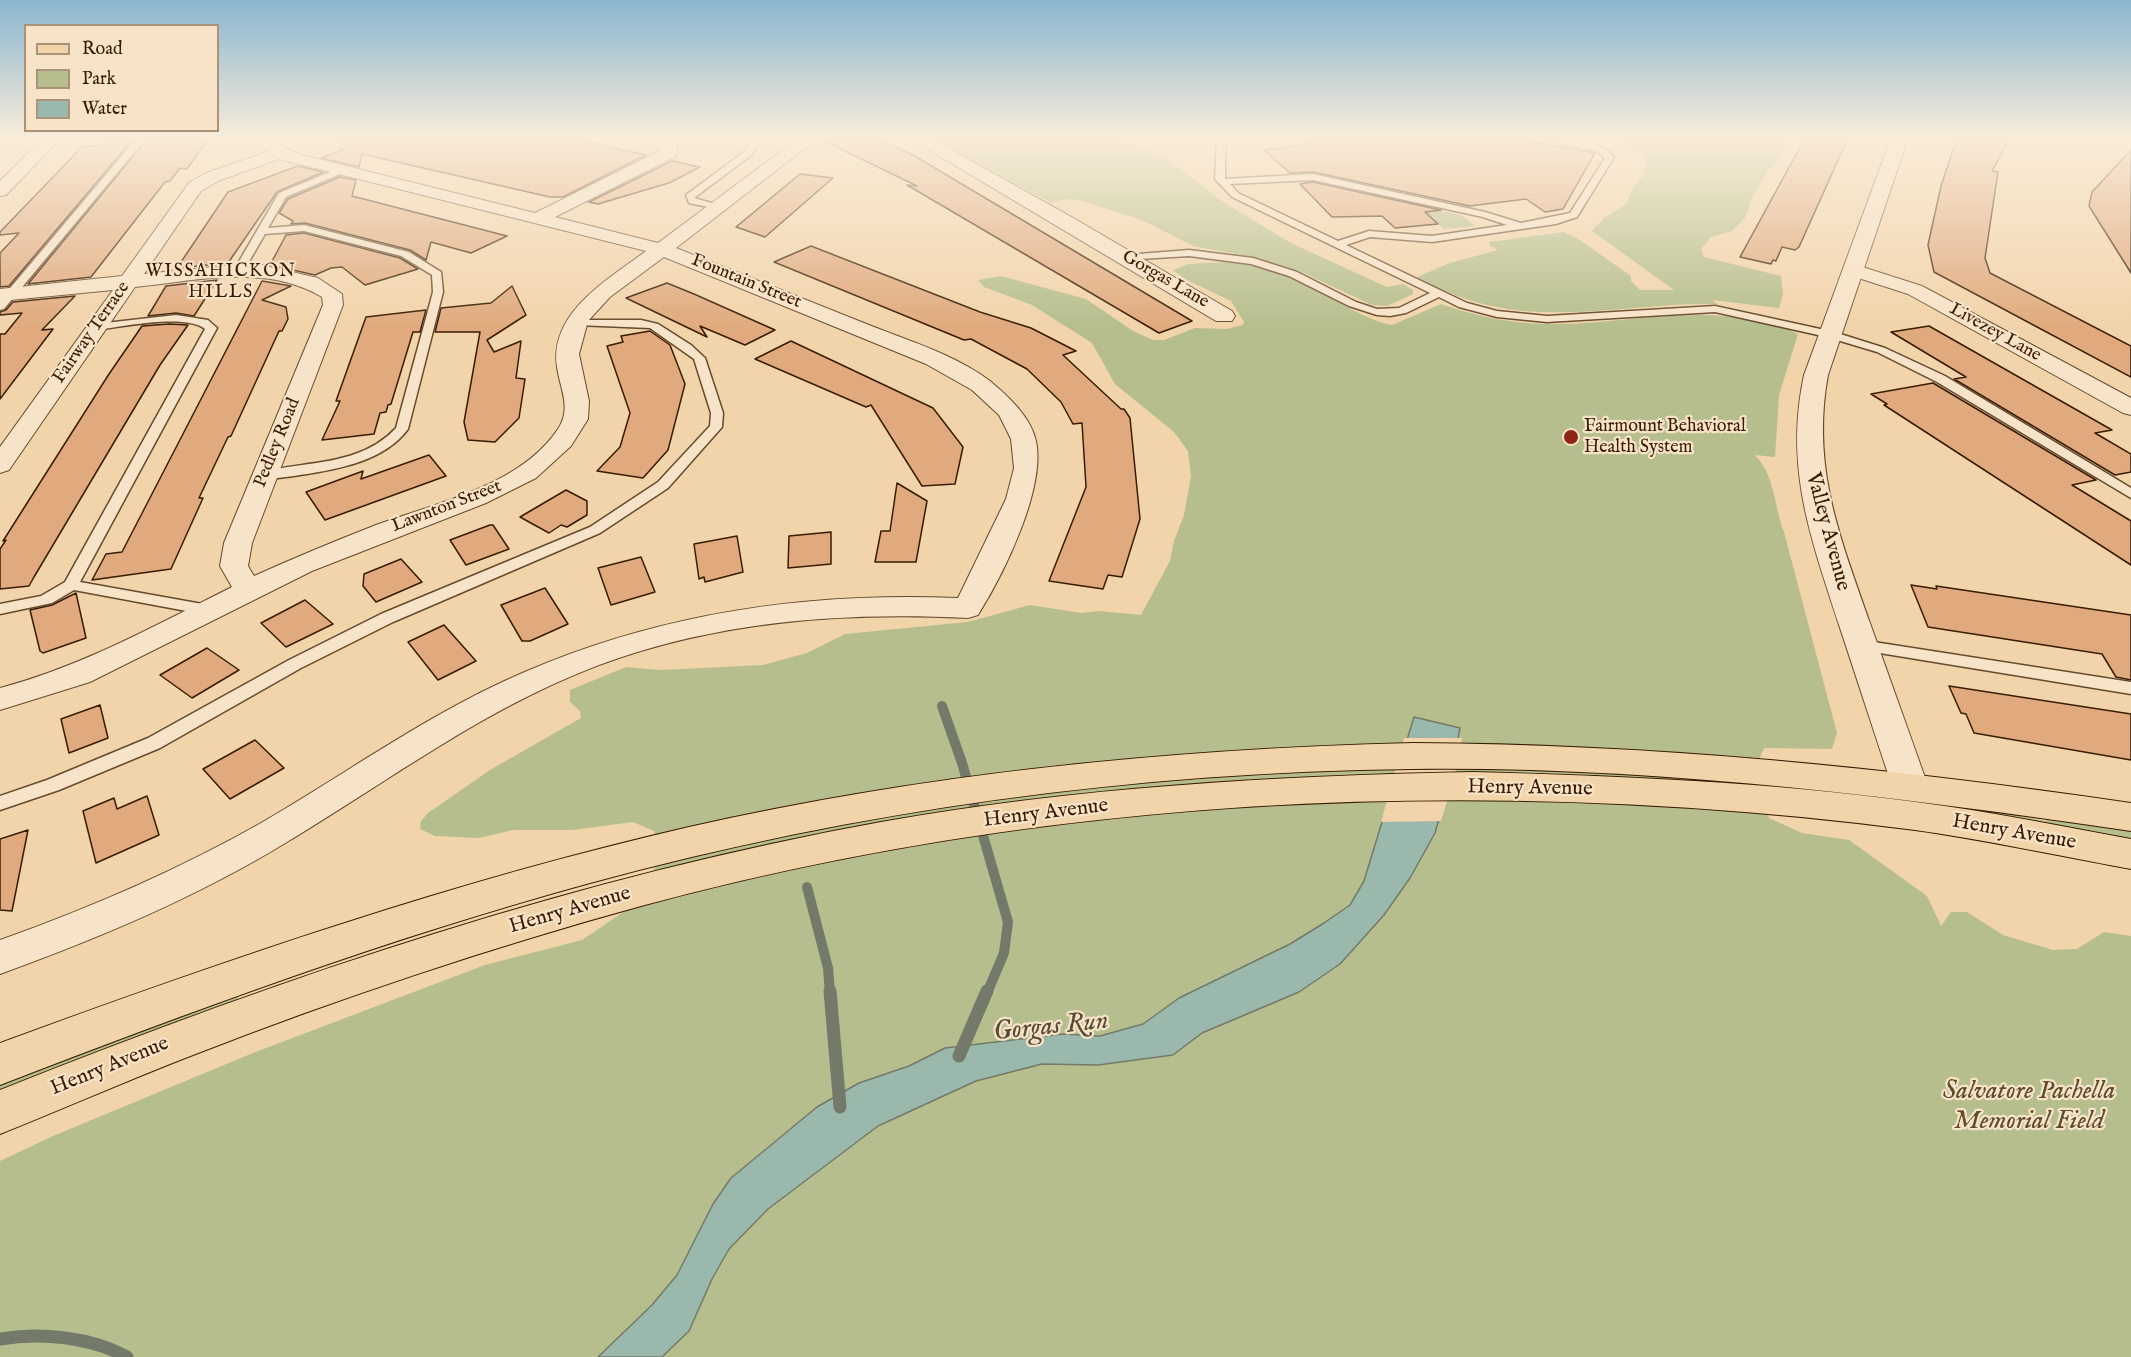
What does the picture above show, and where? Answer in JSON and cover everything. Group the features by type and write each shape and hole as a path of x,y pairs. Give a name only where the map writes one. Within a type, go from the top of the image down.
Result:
{"main road":[{"name":"Henry Avenue","path":"0,1064 284,962 516,890 669,849 874,807 1008,786 1218,765 1329,758 1513,757 1685,765 1835,792 1930,819 2131,854"},
{"name":"Henry Avenue","path":"0,1112 226,1020 595,903 807,852 1005,819 1194,798 1402,788 1491,787 1686,795 1835,792 1910,786 2131,817"}],"street":[{"name":"Fairway Terrace","path":"0,465 185,201"},
{"name":"Fountain Street","path":"0,957 96,921 210,868 311,810 436,730 539,678 588,659 682,630 781,611 876,604 968,608 1019,504 1026,482 1027,459 1024,439 1005,406 974,380 934,359 664,250 470,201"},
{"path":"538,218 572,201"},
{"name":"Lawnton Street","path":"0,699 58,682 109,662 248,590 354,543 504,486 541,462 566,436 577,414 578,404 566,356 570,335 576,322 592,302 728,201"},
{"name":"Gorgas Lane","path":"1029,201 1224,316"},
{"name":"Valley Avenue","path":"1875,201 1811,395 1809,464 1821,525 1910,786"},
{"path":"4,299 129,281 239,270"},
{"name":"Pedley Road","path":"239,270 275,272 321,286 332,294 333,305 235,556 236,575 248,590"},
{"name":"Livezey Lane","path":"1853,270 1895,282 1922,294 2131,408"}],"lane":[{"path":"4,299 88,201"},
{"path":"239,270 278,201"},
{"path":"693,201 719,208"},
{"path":"1247,201 1463,305 1515,317 1562,319 1715,309 1830,334 1875,348 1941,380 2131,494"},
{"path":"1423,201 1485,215 1519,226"},
{"path":"1335,244 1370,234 1432,239 1519,226 1574,216 1583,201"},
{"path":"261,231 304,228 405,254 426,263 437,274 438,282 438,292 423,354 399,435 384,446 342,460 314,468 266,475"},
{"path":"1126,258 1185,251 1250,261 1293,273 1358,305 1382,312 1399,312 1437,294"},
{"path":"0,609 38,603 64,592 71,585 211,328 202,320 184,318 96,327"},
{"path":"0,803 62,782 154,743 356,632 438,595 595,530 663,485 716,427 717,413 699,358 687,347 654,326 641,323 576,322"},
{"path":"71,585 208,610"},
{"path":"1861,645 2131,688"}],"green space":[{"path":"1083,201 1223,201 1291,243 1387,287 1403,284 1413,290 1413,294 1387,306 1372,305 1297,270 1248,256 1193,246 1142,220"},
{"path":"1627,201 1751,201 1745,218 1732,231 1711,237 1701,249 1704,257 1781,276 1783,294 1779,308 1712,300 1717,304 1580,312 1512,310 1479,303 1417,277 1450,263 1498,250 1490,246 1489,242 1564,232 1577,238 1631,276 1631,281 1640,290 1674,290 1592,231 1604,218 1625,205"},
{"path":"1428,208 1461,215 1475,226 1444,229 1424,211"},
{"name":"Salvatore Pachella Memorial Field","path":"1227,262 1253,266 1287,276 1368,317 1392,325 1441,304 1468,313 1524,323 1584,323 1708,315 1738,317 1768,323 1798,334 1779,395 1775,457 1755,455 1767,472 1770,482 1837,733 1832,749 1764,748 1753,775 1769,818 1802,833 1849,840 1927,896 1941,926 1951,912 1967,912 2003,935 2053,950 2077,949 2104,932 2131,936 2131,1357 662,1357 689,1331 712,1279 729,1249 768,1209 878,1126 976,1081 1042,1064 1098,1065 1173,1055 1202,1033 1340,964 1384,915 1410,878 1460,728 1415,717 1364,881 1350,905 1290,944 1179,998 1143,1024 1100,1036 1063,1034 945,1048 909,1066 859,1083 817,1107 731,1178 677,1275 652,1305 598,1357 0,1357 0,1161 53,1136 253,1053 485,965 582,940 637,903 660,857 654,831 633,822 572,830 513,830 479,838 435,836 420,829 421,821 428,813 490,770 581,718 580,711 570,702 570,690 626,667 661,670 763,665 807,653 845,634 968,622 1030,605 1081,613 1099,611 1141,615 1170,561 1174,541 1184,515 1191,476 1188,451 1174,432 1115,384 1092,343 1032,305 984,287 978,280 1001,276 1086,299 1133,331 1153,340 1164,340 1195,328 1227,329 1243,325 1244,322 1231,301 1185,279 1173,270 1188,264"},
{"path":"1994,811 2045,821 2050,819 2131,830 2131,841 1997,816"},
{"path":"239,995 237,1000 0,1091 0,1080"}],"water":[{"path":"1414,717 1460,728 1451,778 1435,833 1410,878 1384,915 1340,964 1299,992 1202,1033 1173,1055 1098,1065 1042,1064 976,1081 878,1126 768,1209 729,1249 712,1279 689,1331 662,1357 598,1357 652,1305 677,1275 713,1204 731,1178 817,1107 859,1083 909,1066 945,1048 1063,1034 1100,1036 1143,1024 1179,998 1290,944 1350,905 1364,881"}],"pier":[{"path":"1404,738 1462,738 1454,779 1441,821 1381,822"}],"building":[{"path":"30,201 81,201 9,286 0,287 0,253 19,233 0,235 0,232"},
{"path":"96,201 150,201 91,277 28,284"},
{"path":"222,201 271,201 228,263 177,268"},
{"path":"287,201 373,201 507,236 471,253 431,242 426,260 410,250 305,223 291,224 293,221 279,213"},
{"path":"590,201 607,201 598,204"},
{"path":"767,201 806,201 765,237 736,227"},
{"path":"935,201 991,201 1192,321 1159,333"},
{"path":"1317,201 1401,201 1441,210 1425,212 1438,224 1395,228 1382,216 1332,217"},
{"path":"1448,201 1507,201 1470,206"},
{"path":"1529,201 1567,201 1563,209 1545,212"},
{"path":"1770,201 1820,201 1799,247 1795,250 1782,247 1776,261 1773,260 1771,264 1740,257"},
{"path":"1938,201 1994,201 1985,258 1990,273 2131,346 2131,377 1934,272 1928,245"},
{"path":"2090,201 2131,201 2131,273 2089,206"},
{"path":"304,233 400,258 418,269 365,285 342,267 331,268 315,275 270,265 286,235"},
{"path":"811,246 980,312 1031,328 1076,351 1063,355 1121,409 1124,409 1130,418 1140,519 1122,577 1108,575 1103,589 1049,581 1086,487 1082,423 1073,424 1061,402 1027,369 971,339 964,340 774,262"},
{"path":"217,280 194,316 176,313 148,316 166,286"},
{"path":"262,281 291,286 262,300 286,307 288,319 282,331 279,331 231,436 228,437 199,498 203,498 171,569 92,580 106,554 122,552"},
{"path":"667,283 775,330 745,345 700,326 707,337 626,298"},
{"path":"512,286 526,315 487,340 494,352 521,341 516,378 525,379 519,418 495,442 468,440 464,422 480,332 435,332 441,308 491,303"},
{"path":"75,296 42,330 53,329 0,399 0,334 5,334 22,313 0,315 0,312 6,310 13,302"},
{"path":"426,310 420,332 413,332 391,404 388,405 386,412 380,413 374,434 322,440 340,401 336,401 366,317"},
{"path":"188,325 160,365 29,586 0,589 0,549 6,540 3,541 109,374 142,326"},
{"path":"1929,326 2112,430 2095,433 2131,454 2131,472 2115,475 1954,379 1966,377 1891,332"},
{"path":"650,331 670,345 685,384 668,450 643,478 597,471 620,447 630,413 607,346 623,342 621,336"},
{"path":"791,341 933,408 963,447 955,484 922,486 871,405 866,407 755,359"},
{"path":"1933,383 2096,480 2072,485 2131,521 2131,565 1884,405 1887,404 1871,394"},
{"path":"429,455 446,476 325,520 306,492 363,471 361,479"},
{"path":"897,483 927,501 916,562 875,562 881,531 890,531"},
{"path":"566,490 587,501 587,515 567,527 561,525 549,533 520,517"},
{"path":"493,525 509,549 466,565 450,540"},
{"path":"831,532 831,564 788,568 789,536"},
{"path":"737,536 743,572 705,582 704,577 699,579 694,544"},
{"path":"641,557 655,592 611,605 598,568"},
{"path":"401,559 422,582 376,602 363,586 364,574"},
{"path":"1911,585 1937,589 1936,586 2131,615 2131,680 2116,677 2102,654 1928,627"},
{"path":"545,588 568,624 530,641 522,641 501,605"},
{"path":"76,593 86,638 43,653 40,651 30,610 52,605"},
{"path":"305,600 333,624 286,647 261,623"},
{"path":"444,625 476,661 438,680 408,642"},
{"path":"207,648 239,670 192,698 160,675"},
{"path":"1949,686 2131,714 2131,760 1974,733 1966,714 1961,713"},
{"path":"100,705 108,738 69,753 61,719"},
{"path":"255,740 284,768 230,799 203,769"},
{"path":"147,796 159,835 96,863 83,811 114,798 117,809"},
{"path":"28,830 12,911 0,910 0,839"}],"waterway":[{"path":"942,706 962,763 1008,922 1004,953 987,993"},
{"path":"807,887 828,968 830,993"},
{"path":"830,991 840,1107"},
{"path":"959,1056 987,991"},
{"path":"0,1339 32,1336 65,1338 98,1345 127,1357"}],"place":[{"name":"Fairmount Behavioral Health System","path":"1571,437"}],"district":[{"name":"WISSAHICKON HILLS","path":"221,282"}],"water label":[{"name":"Gorgas Run","path":"1051,1028"}]}
